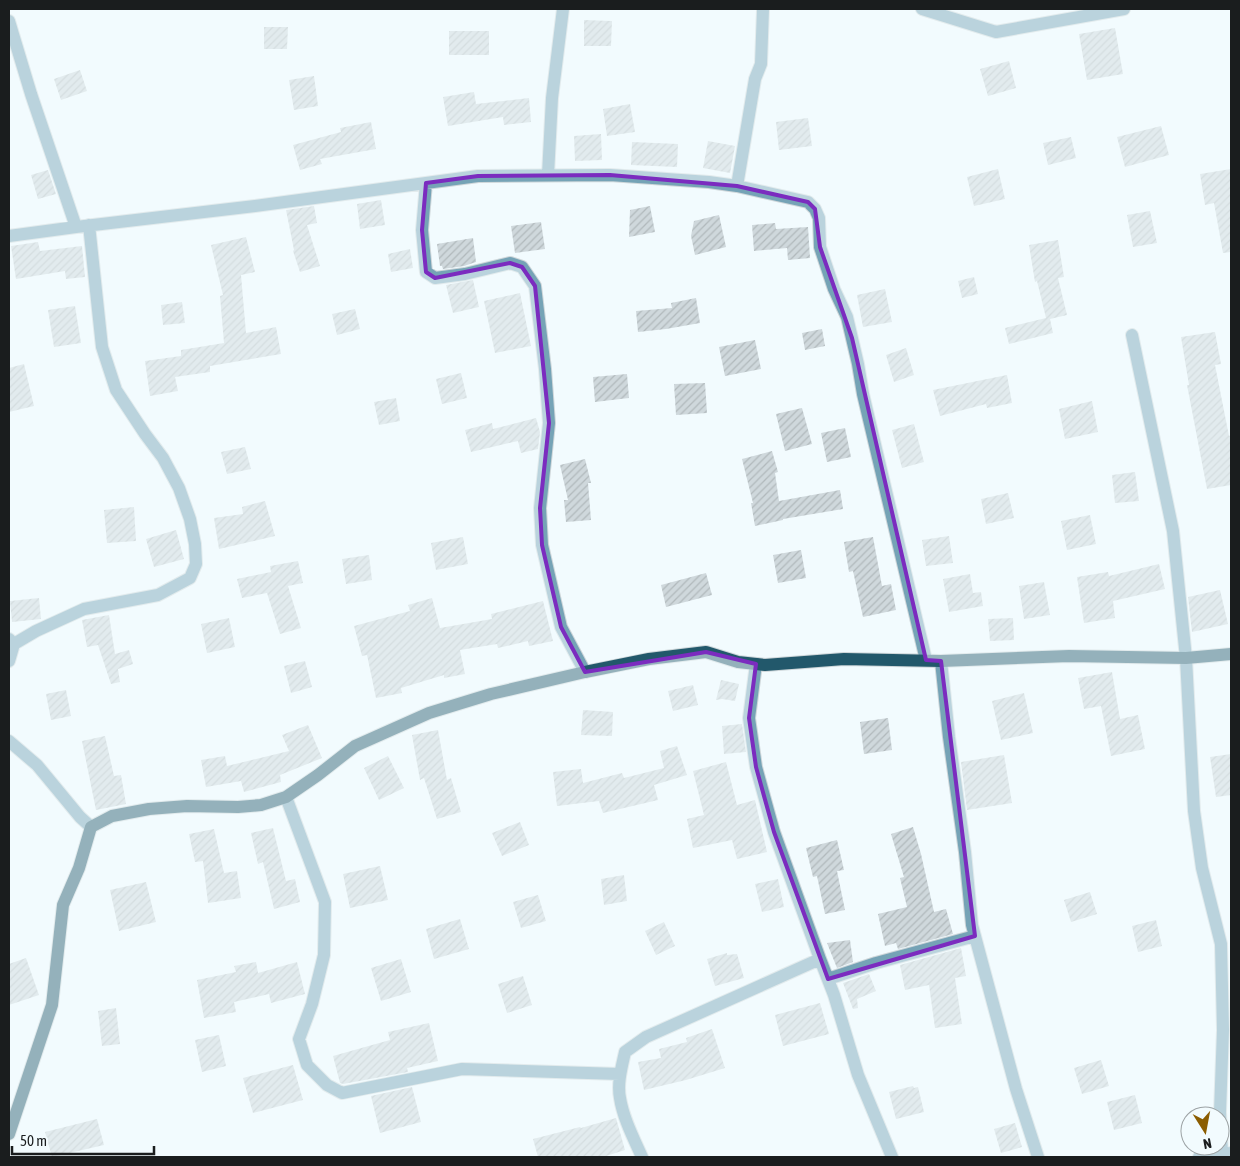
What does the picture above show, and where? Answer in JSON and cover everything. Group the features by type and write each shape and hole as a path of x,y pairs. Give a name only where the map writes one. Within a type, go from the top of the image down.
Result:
{"main road":[{"path":"9,1134 52,1005 62,905 79,868 91,827 112,816 149,809 187,806 238,807 261,805 286,797 355,746 429,713 491,694 649,659 706,652 738,662 765,665 844,659 941,661 1070,656 1186,658 1231,654"}],"street":[{"path":"548,174 552,98 563,9"},
{"path":"737,186 755,79 761,64 763,9"},
{"path":"922,9 996,32 1124,9"},
{"path":"9,21 31,94 83,226 102,347 116,390 144,434 163,458 179,488 190,519 195,544 196,564 190,578 158,595 84,609 12,642 9,662"},
{"path":"9,236 478,176 610,175 709,182 737,186 808,202 815,209 819,218 820,247 834,289 847,317 858,364 862,394 926,660"},
{"path":"426,183 422,230 426,272 435,278 465,274 510,263 522,267 534,286 545,369 549,423 540,508 542,545 561,627 585,672"},
{"path":"1132,336 1173,531 1186,658 1194,811 1202,868 1221,944 1220,1106"},
{"path":"941,661 949,737 965,852 972,925 1016,1089 1038,1157"},
{"path":"756,664 750,718 756,767 774,832 828,979 858,1075 892,1157"},
{"path":"9,741 37,765 80,817 91,827"},
{"path":"286,797 325,902 324,955 312,1004 299,1039 307,1065 327,1085 342,1093 462,1069 620,1074"},
{"path":"828,979 876,963 976,936"},
{"path":"642,1157 619,1097 620,1074 625,1052 646,1037 820,959"}],"highlighted area":[{"path":"610,175 737,186 808,202 815,209 820,247 852,338 926,660 941,661 975,936 828,979 774,832 756,767 749,718 756,664 706,652 585,672 561,627 542,545 540,508 549,423 535,286 522,267 510,263 435,278 426,272 422,230 426,183 478,176"}],"building":[{"path":"584,20 612,21 611,46 584,46"},
{"path":"264,27 288,27 287,49 264,49"},
{"path":"1115,28 1123,74 1087,80 1079,34"},
{"path":"449,31 489,31 489,55 449,55"},
{"path":"1009,61 1016,88 988,96 980,69"},
{"path":"80,70 87,91 61,100 54,79"},
{"path":"314,76 318,106 294,110 289,80"},
{"path":"474,92 476,104 529,98 531,122 504,125 503,117 448,126 443,97"},
{"path":"630,104 635,132 607,136 603,109"},
{"path":"808,118 812,146 779,150 776,122"},
{"path":"371,122 376,149 320,159 322,164 300,170 293,145 341,132 340,128"},
{"path":"1161,126 1169,155 1125,167 1117,137"},
{"path":"601,134 602,160 575,161 574,136"},
{"path":"1071,137 1076,158 1048,165 1043,143"},
{"path":"708,141 735,146 730,173 703,168"},
{"path":"632,142 678,144 677,167 631,165"},
{"path":"998,169 1005,199 974,206 967,177"},
{"path":"1231,169 1231,252 1223,253 1214,203 1205,205 1200,174"},
{"path":"48,170 56,194 38,199 31,175"},
{"path":"381,200 385,225 360,229 357,204"},
{"path":"314,206 317,223 307,225 320,266 300,272 293,251 286,210"},
{"path":"650,206 655,232 629,237 630,210"},
{"path":"1150,211 1157,243 1133,247 1127,215"},
{"path":"719,215 726,247 695,255 691,236 694,221"},
{"path":"541,222 545,249 515,253 511,226"},
{"path":"775,223 776,229 808,227 810,258 788,260 787,248 754,251 752,225"},
{"path":"246,237 255,272 241,275 246,333 276,327 281,354 210,366 210,372 175,377 178,391 150,396 145,361 181,356 181,350 224,343 220,296 223,295 211,245"},
{"path":"473,238 476,262 443,269 440,266 437,244"},
{"path":"1058,240 1064,277 1058,278 1067,315 1050,319 1053,333 1009,344 1005,328 1046,318 1037,281 1035,282 1029,245"},
{"path":"38,242 40,251 82,246 85,277 66,279 65,271 16,279 11,246"},
{"path":"410,249 413,268 391,272 388,254"},
{"path":"974,277 978,294 962,298 958,281"},
{"path":"473,280 479,307 453,313 446,285"},
{"path":"885,289 892,322 863,327 857,295"},
{"path":"520,293 531,346 495,353 484,301"},
{"path":"696,298 700,323 638,332 636,311 672,308 671,303"},
{"path":"182,302 185,323 163,325 161,305"},
{"path":"75,306 81,343 54,347 48,310"},
{"path":"355,309 360,329 337,335 332,314"},
{"path":"822,329 825,346 805,350 802,333"},
{"path":"1215,332 1221,364 1215,365 1229,436 1231,435 1231,485 1207,489 1187,385 1189,385 1181,337"},
{"path":"755,340 761,369 725,376 719,347"},
{"path":"906,348 914,375 894,382 886,355"},
{"path":"24,364 34,406 9,412 9,368"},
{"path":"461,373 467,398 442,404 436,379"},
{"path":"627,374 629,398 595,402 593,377"},
{"path":"1007,375 1012,403 987,408 986,404 940,416 933,390"},
{"path":"705,383 707,413 676,415 674,384"},
{"path":"396,398 400,421 379,425 374,402"},
{"path":"1092,401 1098,432 1065,439 1059,409"},
{"path":"802,408 812,444 785,451 776,414"},
{"path":"536,418 540,432 538,449 521,453 518,441 471,452 465,430 492,423 493,429"},
{"path":"914,424 924,462 902,468 892,430"},
{"path":"845,428 851,457 827,462 821,433"},
{"path":"245,447 251,469 227,474 221,452"},
{"path":"772,451 778,472 775,473 779,501 840,490 843,509 783,519 755,526 751,503 753,503 742,459"},
{"path":"585,459 591,483 588,483 591,520 566,522 564,500 568,500 560,465"},
{"path":"1135,472 1139,501 1115,503 1112,475"},
{"path":"1008,493 1014,518 986,524 981,499"},
{"path":"265,501 275,536 219,549 214,518 243,514 242,507"},
{"path":"134,507 136,541 107,543 104,510"},
{"path":"1090,515 1096,544 1067,550 1061,521"},
{"path":"176,530 184,559 154,567 146,539"},
{"path":"949,536 953,563 926,566 922,540"},
{"path":"463,537 468,564 436,570 431,543"},
{"path":"873,537 882,586 891,584 896,610 863,617 853,571 849,572 844,542"},
{"path":"801,550 806,578 778,583 773,555"},
{"path":"369,555 372,580 346,584 342,559"},
{"path":"298,561 303,583 288,586 301,628 280,634 267,593 242,598 237,579 271,572 270,566"},
{"path":"1159,564 1165,589 1113,601 1115,618 1084,623 1077,577 1108,572 1109,576"},
{"path":"706,573 712,595 666,607 661,585"},
{"path":"970,574 973,593 981,592 983,606 949,612 943,579"},
{"path":"1044,582 1050,615 1024,619 1019,586"},
{"path":"1220,590 1228,624 1192,632 1188,597"},
{"path":"39,598 41,619 12,622 10,601"},
{"path":"432,598 440,628 492,619 491,614 543,601 553,641 529,646 528,641 498,648 497,644 460,650 465,674 444,678 444,675 401,688 402,693 376,698 367,655 362,656 354,626 410,611 408,605"},
{"path":"109,615 115,654 129,650 133,664 118,669 120,682 111,684 98,645 87,647 82,620"},
{"path":"229,618 235,647 207,653 201,624"},
{"path":"1013,618 1014,640 990,641 988,619"},
{"path":"305,661 312,687 291,693 284,666"},
{"path":"1112,672 1120,719 1138,715 1145,749 1111,756 1101,706 1084,709 1078,678"},
{"path":"721,680 739,684 735,701 716,700"},
{"path":"693,685 698,705 673,711 668,691"},
{"path":"66,690 71,716 51,720 46,694"},
{"path":"1024,693 1033,733 1001,740 992,701"},
{"path":"583,710 613,712 612,736 581,735"},
{"path":"888,718 892,750 864,754 860,722"},
{"path":"742,724 746,752 724,754 722,726"},
{"path":"308,725 322,758 280,775 281,782 244,792 241,781 206,787 201,760 225,756 227,766 289,751 282,735"},
{"path":"438,730 447,780 451,778 461,812 437,819 424,778 420,780 412,735"},
{"path":"105,736 114,776 121,775 126,804 96,810 82,741"},
{"path":"677,746 687,775 654,785 658,800 603,813 599,801 557,806 553,772 581,769 583,783 622,773 624,778 664,768 660,751"},
{"path":"1231,754 1231,795 1216,797 1210,757"},
{"path":"1004,755 1012,803 967,810 961,762"},
{"path":"388,756 404,788 379,800 364,768"},
{"path":"726,762 737,805 755,800 767,852 737,859 732,840 693,848 687,819 704,815 693,771"},
{"path":"520,822 529,845 502,856 492,833"},
{"path":"913,827 934,912 946,909 953,934 898,949 896,943 885,946 878,914 907,907 900,878 904,877 891,834"},
{"path":"273,828 286,881 295,879 300,902 274,909 263,862 258,864 251,833"},
{"path":"214,829 224,873 237,871 241,898 208,903 203,861 195,862 189,834"},
{"path":"837,840 844,870 837,871 845,910 825,914 817,876 813,877 806,848"},
{"path":"380,866 388,900 350,908 343,874"},
{"path":"624,875 627,901 604,905 601,879"},
{"path":"778,879 784,907 762,912 755,884"},
{"path":"146,882 156,922 119,931 110,890"},
{"path":"1090,892 1097,914 1071,922 1064,900"},
{"path":"538,895 546,921 521,928 513,902"},
{"path":"460,919 469,949 434,959 426,929"},
{"path":"1156,920 1162,946 1138,952 1132,926"},
{"path":"664,922 675,946 656,955 645,931"},
{"path":"850,940 853,962 837,968 827,943"},
{"path":"961,948 966,976 955,978 962,1024 935,1028 929,985 905,990 900,965"},
{"path":"727,953 727,955 737,954 744,978 715,986 707,959"},
{"path":"26,958 39,995 9,1005 9,964"},
{"path":"401,959 411,992 381,1001 371,968"},
{"path":"256,962 258,973 297,962 305,994 271,1003 269,994 234,1002 236,1012 204,1018 197,980 236,972 234,966"},
{"path":"869,974 876,991 857,999 858,1008 853,1009 843,983"},
{"path":"523,976 532,1005 507,1013 498,984"},
{"path":"820,1003 829,1034 783,1046 775,1015"},
{"path":"116,1008 120,1044 102,1046 98,1011"},
{"path":"429,1023 438,1061 407,1068 408,1072 340,1083 333,1056 390,1040 388,1032"},
{"path":"712,1029 725,1068 644,1090 638,1062 661,1058 659,1049 687,1042 686,1038"},
{"path":"219,1035 226,1066 202,1072 195,1040"},
{"path":"1101,1060 1109,1086 1082,1094 1074,1068"},
{"path":"293,1065 303,1100 253,1113 243,1078"},
{"path":"913,1086 914,1088 918,1087 924,1112 896,1119 889,1092"},
{"path":"412,1087 421,1122 380,1133 371,1096"},
{"path":"1135,1095 1142,1123 1114,1130 1107,1102"},
{"path":"616,1118 625,1150 603,1157 538,1157 533,1139"},
{"path":"97,1119 104,1145 52,1157 45,1132"},
{"path":"1015,1123 1022,1147 1001,1153 994,1129"}]}
